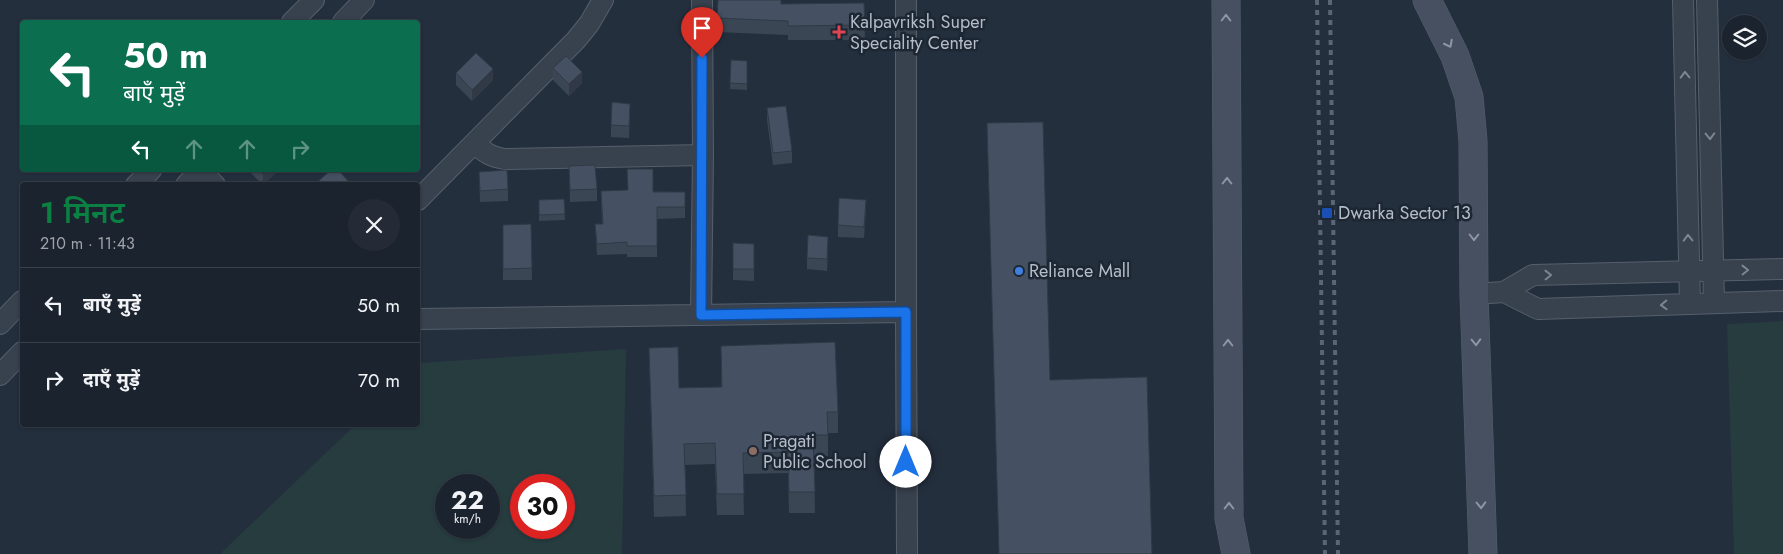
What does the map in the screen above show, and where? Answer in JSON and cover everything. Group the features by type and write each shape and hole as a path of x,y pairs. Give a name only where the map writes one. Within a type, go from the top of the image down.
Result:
{"street":[{"path":"294,20 314,0"},
{"path":"345,20 364,0"},
{"path":"420,198 576,40 589,24 603,0"},
{"path":"701,315 702,0"},
{"path":"906,0 907,554"},
{"path":"1226,0 1229,518 1236,554"},
{"path":"1428,0 1456,56 1469,97 1474,141 1474,294 1483,554"},
{"path":"1683,0 1690,304"},
{"path":"1707,0 1714,303"},
{"path":"475,143 492,157 505,159 703,155"},
{"path":"139,182 149,172"},
{"path":"189,182 198,172"},
{"path":"202,172 211,182"},
{"path":"1474,294 1504,292 1533,275 1783,269"},
{"path":"1504,292 1538,309 1783,301"},
{"path":"0,324 20,303"},
{"path":"420,319 906,312"},
{"path":"0,375 20,354"}],"green space":[{"path":"1783,321 1783,554 1734,554 1727,324"},
{"path":"626,349 622,554 220,554 353,427 420,427 420,363"}],"building":[{"path":"718,0 781,0 781,4 864,3 865,25 788,26 788,21 717,18"},
{"path":"476,53 493,69 472,90 456,73"},
{"path":"566,56 582,72 569,84 553,68"},
{"path":"731,60 747,61 747,84 730,83"},
{"path":"612,102 630,104 629,126 611,125"},
{"path":"786,106 792,151 773,153 767,108"},
{"name":"Reliance Mall","path":"1043,122 1050,380 1147,377 1152,554 999,554 987,123"},
{"path":"595,165 597,189 570,190 569,166"},
{"path":"627,169 653,169 653,192 685,192 685,207 657,207 657,246 627,246 627,242 597,244 595,224 603,224 601,191 628,190"},
{"path":"507,170 508,189 480,191 479,172"},
{"path":"329,172 340,172 349,182 317,182"},
{"path":"839,198 866,200 864,227 838,225"},
{"path":"564,199 565,214 539,215 539,200"},
{"path":"531,224 532,268 503,269 503,225"},
{"path":"808,235 828,237 827,259 807,258"},
{"path":"733,243 754,244 754,269 733,269"},
{"path":"835,342 838,412 827,412 828,435 813,435 815,492 789,492 788,452 743,453 744,494 717,494 715,443 684,444 686,495 654,496 649,348 678,347 679,388 722,387 721,346"}],"railway":[{"path":"1317,0 1325,554"},
{"path":"1330,0 1338,554"}],"place":[{"name":"Kalpavriksh Super Speciality Center","path":"839,32"},
{"name":"Dwarka Sector 13","path":"1327,213"},
{"name":"Reliance Mall","path":"1019,271"},
{"name":"Pragati Public School","path":"753,451"}],"route":[{"path":"702,58 701,315 906,312 906,462"}]}
